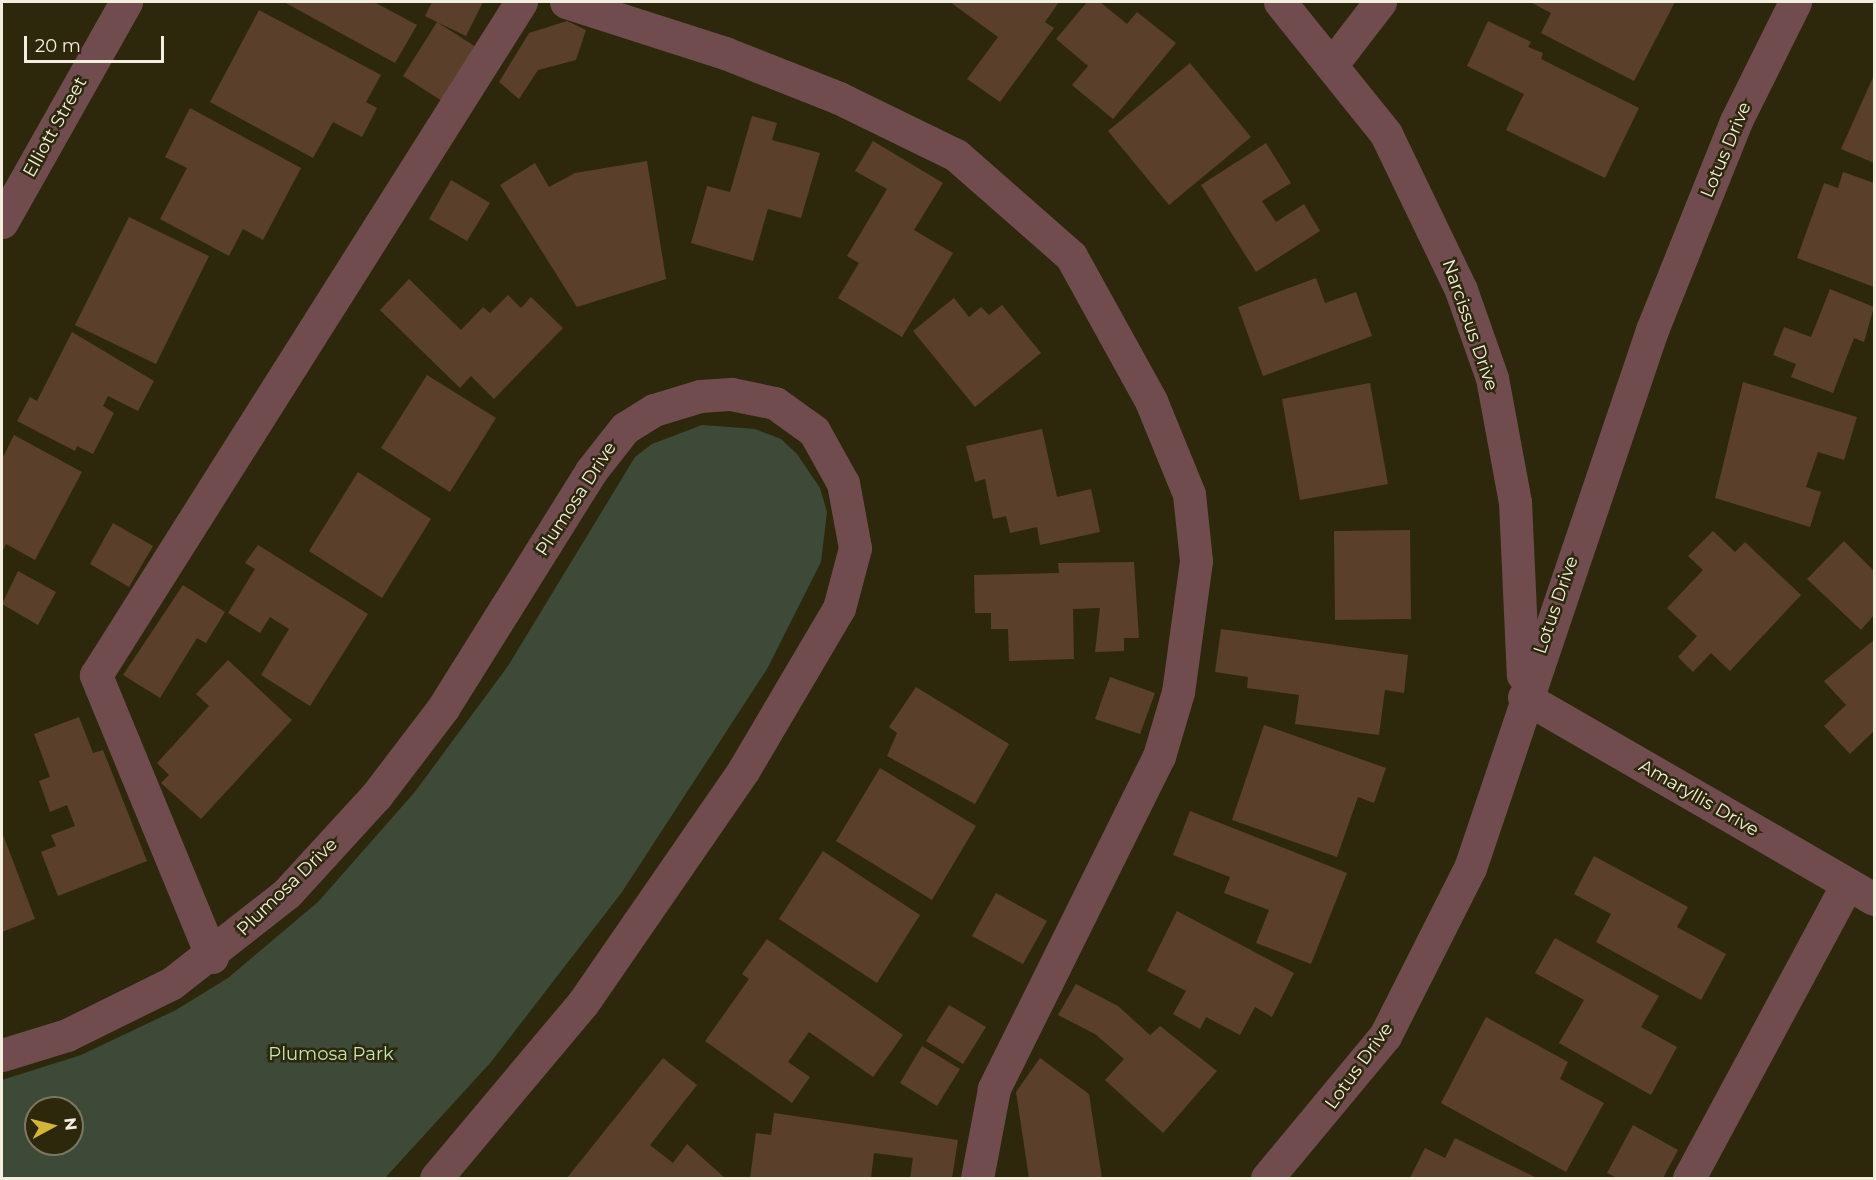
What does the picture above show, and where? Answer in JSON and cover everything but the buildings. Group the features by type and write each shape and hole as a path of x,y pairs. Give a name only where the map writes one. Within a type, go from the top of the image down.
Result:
{"street":[{"name":"Elliott Street","path":"2,222 126,2"},
{"path":"212,957 96,675 521,2"},
{"path":"566,2 767,70 956,155 1071,256 1151,401 1189,494 1196,561 1178,692 1159,756 994,1089 977,1179"},
{"name":"Narcissus Drive","path":"1280,2 1333,63 1386,134 1424,205 1492,378 1515,502 1524,697"},
{"path":"1333,63 1380,2"},
{"name":"Lotus Drive","path":"1267,1179 1385,1036 1470,868 1524,697 1652,330 1736,121 1795,2"},
{"name":"Plumosa Drive","path":"2,1055 111,1015 212,957 286,893 376,796 443,708 591,471 625,428 669,404 730,394 775,403 814,431 831,456 852,516 853,564 839,608 732,789 582,1004 435,1179"},
{"name":"Amaryllis Drive","path":"1524,697 1861,892"},
{"path":"1689,1179 1861,892"}],"green space":[{"name":"Plumosa Park","path":"702,425 755,429 781,439 797,454 820,488 827,512 821,562 767,669 622,892 491,1062 385,1178 2,1178 2,1080 81,1055 176,1010 228,978 318,902 414,793 508,666 635,457 652,444"}]}
